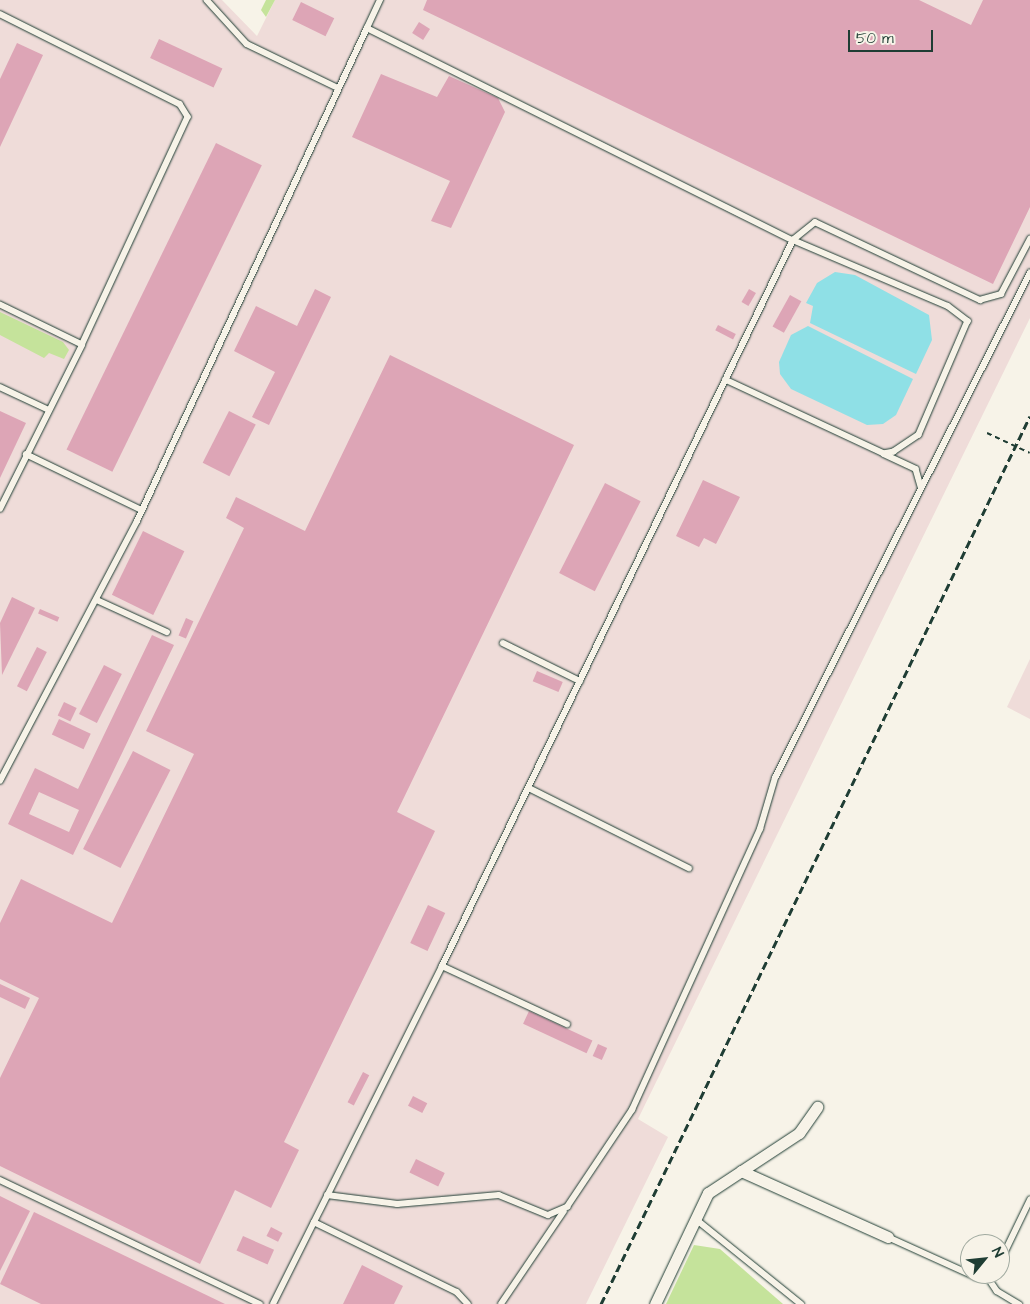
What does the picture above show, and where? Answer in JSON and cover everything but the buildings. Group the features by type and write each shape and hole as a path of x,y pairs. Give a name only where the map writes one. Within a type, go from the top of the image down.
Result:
{"street":[{"path":"654,1304 697,1220 708,1193 799,1133 817,1107"},
{"path":"741,1171 888,1237"}],"lane":[{"path":"207,0 247,44 338,88"},
{"path":"0,782 98,600 142,510 380,0"},
{"path":"0,14 180,104 188,117 82,344 0,509"},
{"path":"366,28 793,240 948,306 968,321 919,435 908,446 884,454"},
{"path":"273,1304 529,788 793,240 815,222 980,300 1001,294 1030,240"},
{"path":"501,1304 629,1115 760,829 775,778 1030,273"},
{"path":"0,305 82,344"},
{"path":"725,380 916,469 921,486"},
{"path":"0,387 48,410"},
{"path":"26,454 142,510"},
{"path":"98,600 166,632"},
{"path":"503,643 580,681"},
{"path":"529,788 689,868"},
{"path":"442,966 567,1024"},
{"path":"0,1180 260,1304"},
{"path":"327,1195 398,1204 499,1195 548,1215 566,1207"},
{"path":"1010,1241 1030,1200"},
{"path":"697,1220 799,1303"},
{"path":"314,1222 456,1292 468,1304"},
{"path":"888,1237 960,1270"},
{"path":"993,1284 997,1291 1019,1304"}],"path":[{"path":"987,433 1030,453"}],"shaded area":[{"path":"0,0 222,0 257,36 275,0 1030,0 1030,318 638,1119 668,1137 586,1304 0,1304"},
{"path":"1030,659 1030,719 1007,707"}],"green space":[{"path":"266,0 275,0 266,17 261,10"},
{"path":"0,312 63,342 69,350 64,359 49,353 44,358 0,335"},
{"path":"694,1245 720,1249 783,1304 666,1304"}],"water":[{"path":"835,272 855,275 929,315 932,340 916,374 810,323 813,306 806,303 817,283"},
{"path":"808,326 913,379 896,415 883,424 867,425 791,389 780,374 779,362 791,335"}],"railway":[{"path":"601,1304 1030,416"}]}
